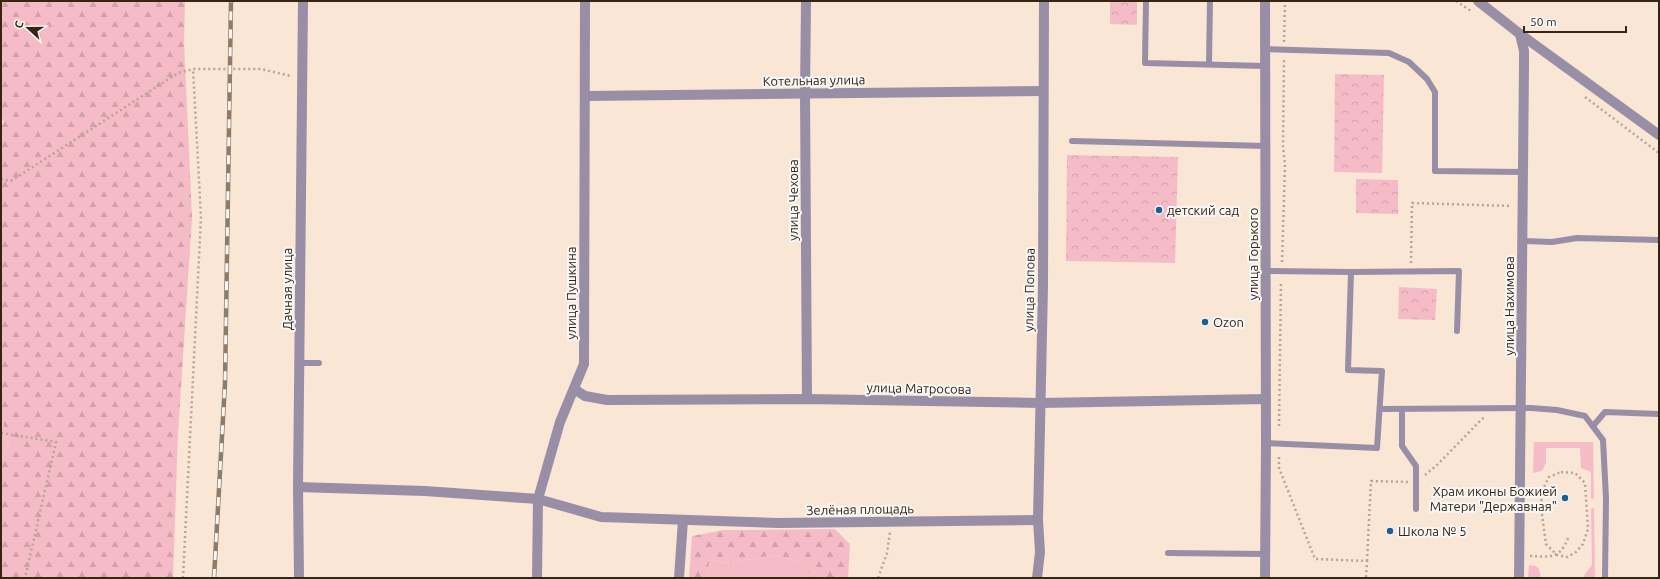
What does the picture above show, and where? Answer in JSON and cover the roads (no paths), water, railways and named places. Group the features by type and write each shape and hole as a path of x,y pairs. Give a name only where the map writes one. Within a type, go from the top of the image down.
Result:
{"street":[{"name":"Дачная улица","path":"299,578 298,487 303,1"},
{"name":"улица Пушкина","path":"537,578 538,499 560,422 584,364 585,1"},
{"name":"улица Чехова","path":"806,1 805,93 807,399"},
{"name":"улица Попова","path":"1036,578 1040,552 1038,520 1043,286 1044,1"},
{"name":"улица Горького","path":"1265,578 1266,1"},
{"path":"1478,1 1520,34 1659,135"},
{"name":"улица Нахимова","path":"1519,578 1524,51 1520,34"},
{"name":"Котельная улица","path":"585,96 1043,91"},
{"name":"улица Матросова","path":"574,389 585,396 607,400 807,399 1040,403 1266,399"},
{"name":"Зелёная площадь","path":"298,487 425,491 538,499 600,517 779,523 1038,520"},
{"path":"679,578 683,520"}],"lane":[{"path":"1146,1 1145,63 1266,66"},
{"path":"1209,64 1210,1"},
{"path":"1266,49 1389,53 1409,62 1427,79 1435,92 1435,171 1523,172"},
{"path":"1072,141 1266,146"},
{"path":"1522,241 1552,242 1577,238 1659,240"},
{"path":"1266,271 1459,271 1457,331"},
{"path":"1266,443 1377,448 1382,371 1348,370 1351,272"},
{"path":"299,363 319,363"},
{"path":"1402,408 1402,446 1416,466 1416,509"},
{"path":"1380,409 1521,408 1557,410 1585,416 1604,440 1606,498 1605,578"},
{"path":"1593,426 1605,412 1659,414"},
{"path":"1168,553 1265,554"}],"railway":[{"path":"214,578 225,383 231,1"}],"place":[{"name":"детский сад","path":"1159,210"},
{"name":"Ozon","path":"1205,322"},
{"name":"Храм иконы Божией Матери \"Державная\"","path":"1565,498"},
{"name":"Школа № 5","path":"1390,531"}]}
